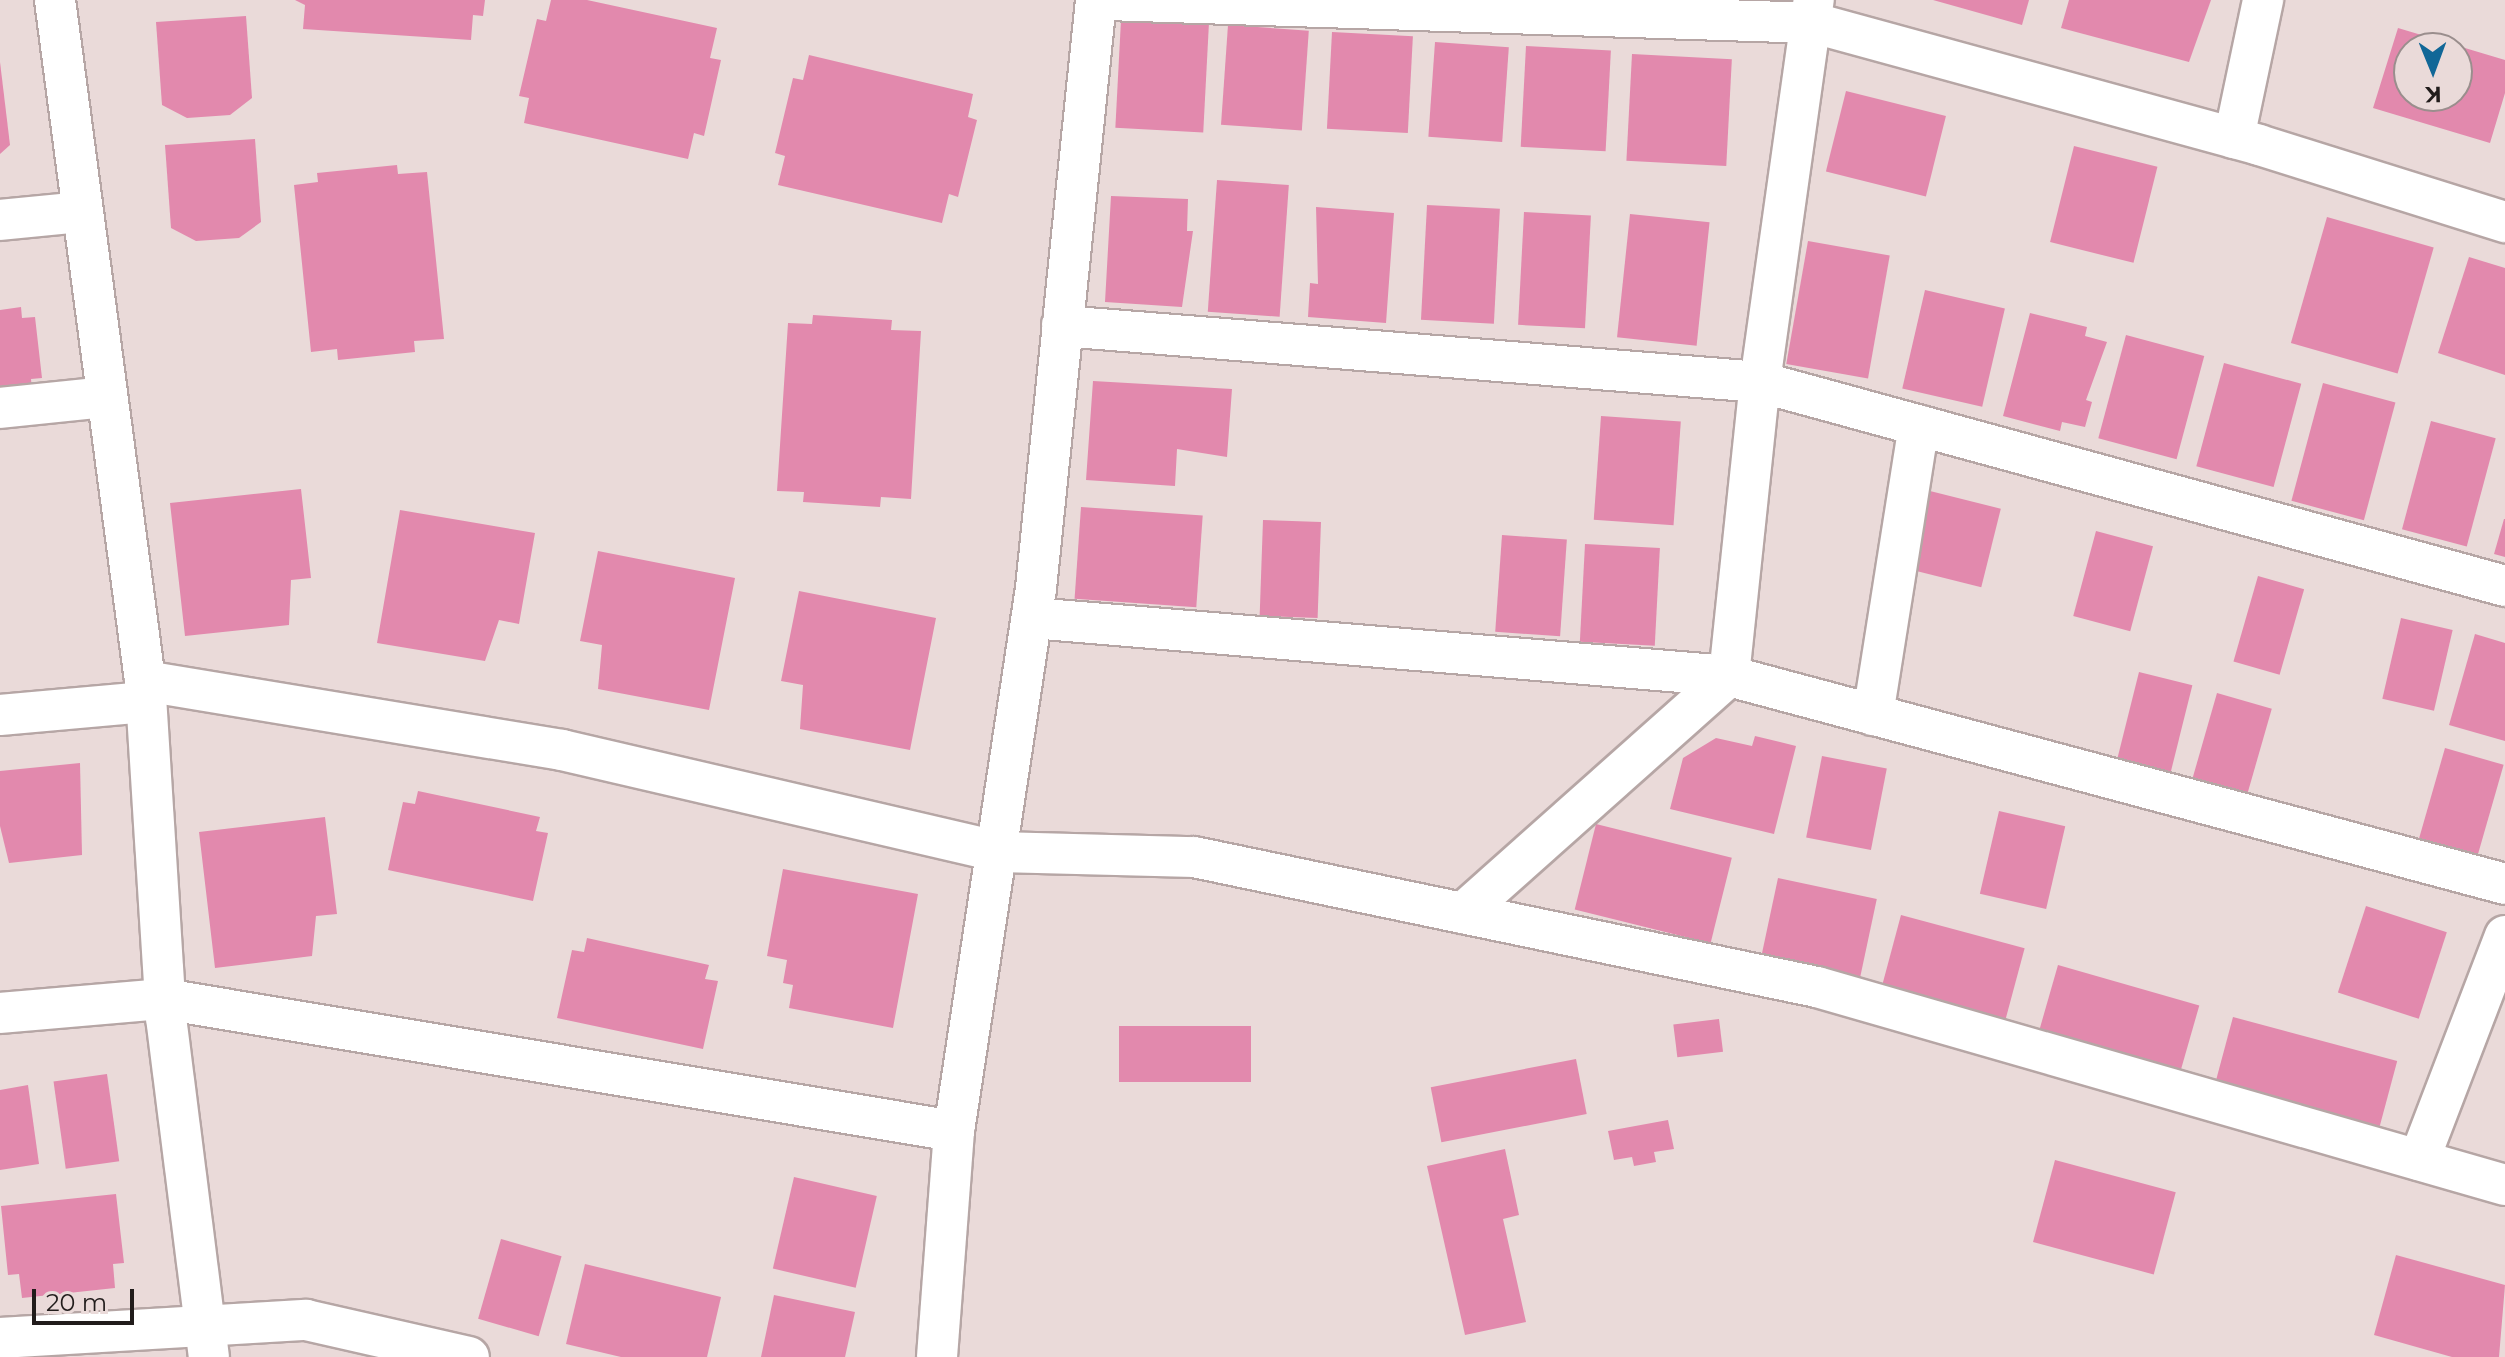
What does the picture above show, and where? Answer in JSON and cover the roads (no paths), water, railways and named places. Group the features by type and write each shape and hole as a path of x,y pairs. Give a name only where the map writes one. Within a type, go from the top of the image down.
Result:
{"street":[{"path":"55,0 145,691 164,999 208,1340"},
{"path":"937,1357 954,1131 999,852 1032,618 1096,0"},
{"path":"1107,0 1814,11 2505,222"},
{"path":"2234,138 2263,0"},
{"path":"1463,913 1729,676 1760,382 1814,11"},
{"path":"0,220 81,212"},
{"path":"1062,326 1760,382 2505,586"},
{"path":"0,408 106,397"},
{"path":"1873,715 1919,426"},
{"path":"1032,618 1729,676 2505,884"},
{"path":"0,715 145,691 562,750 999,852 1194,857 1817,987 2505,1185"},
{"path":"2419,1160 2505,936"},
{"path":"0,1013 164,999 954,1131"},
{"path":"0,1338 208,1340 306,1320 469,1357"}]}
